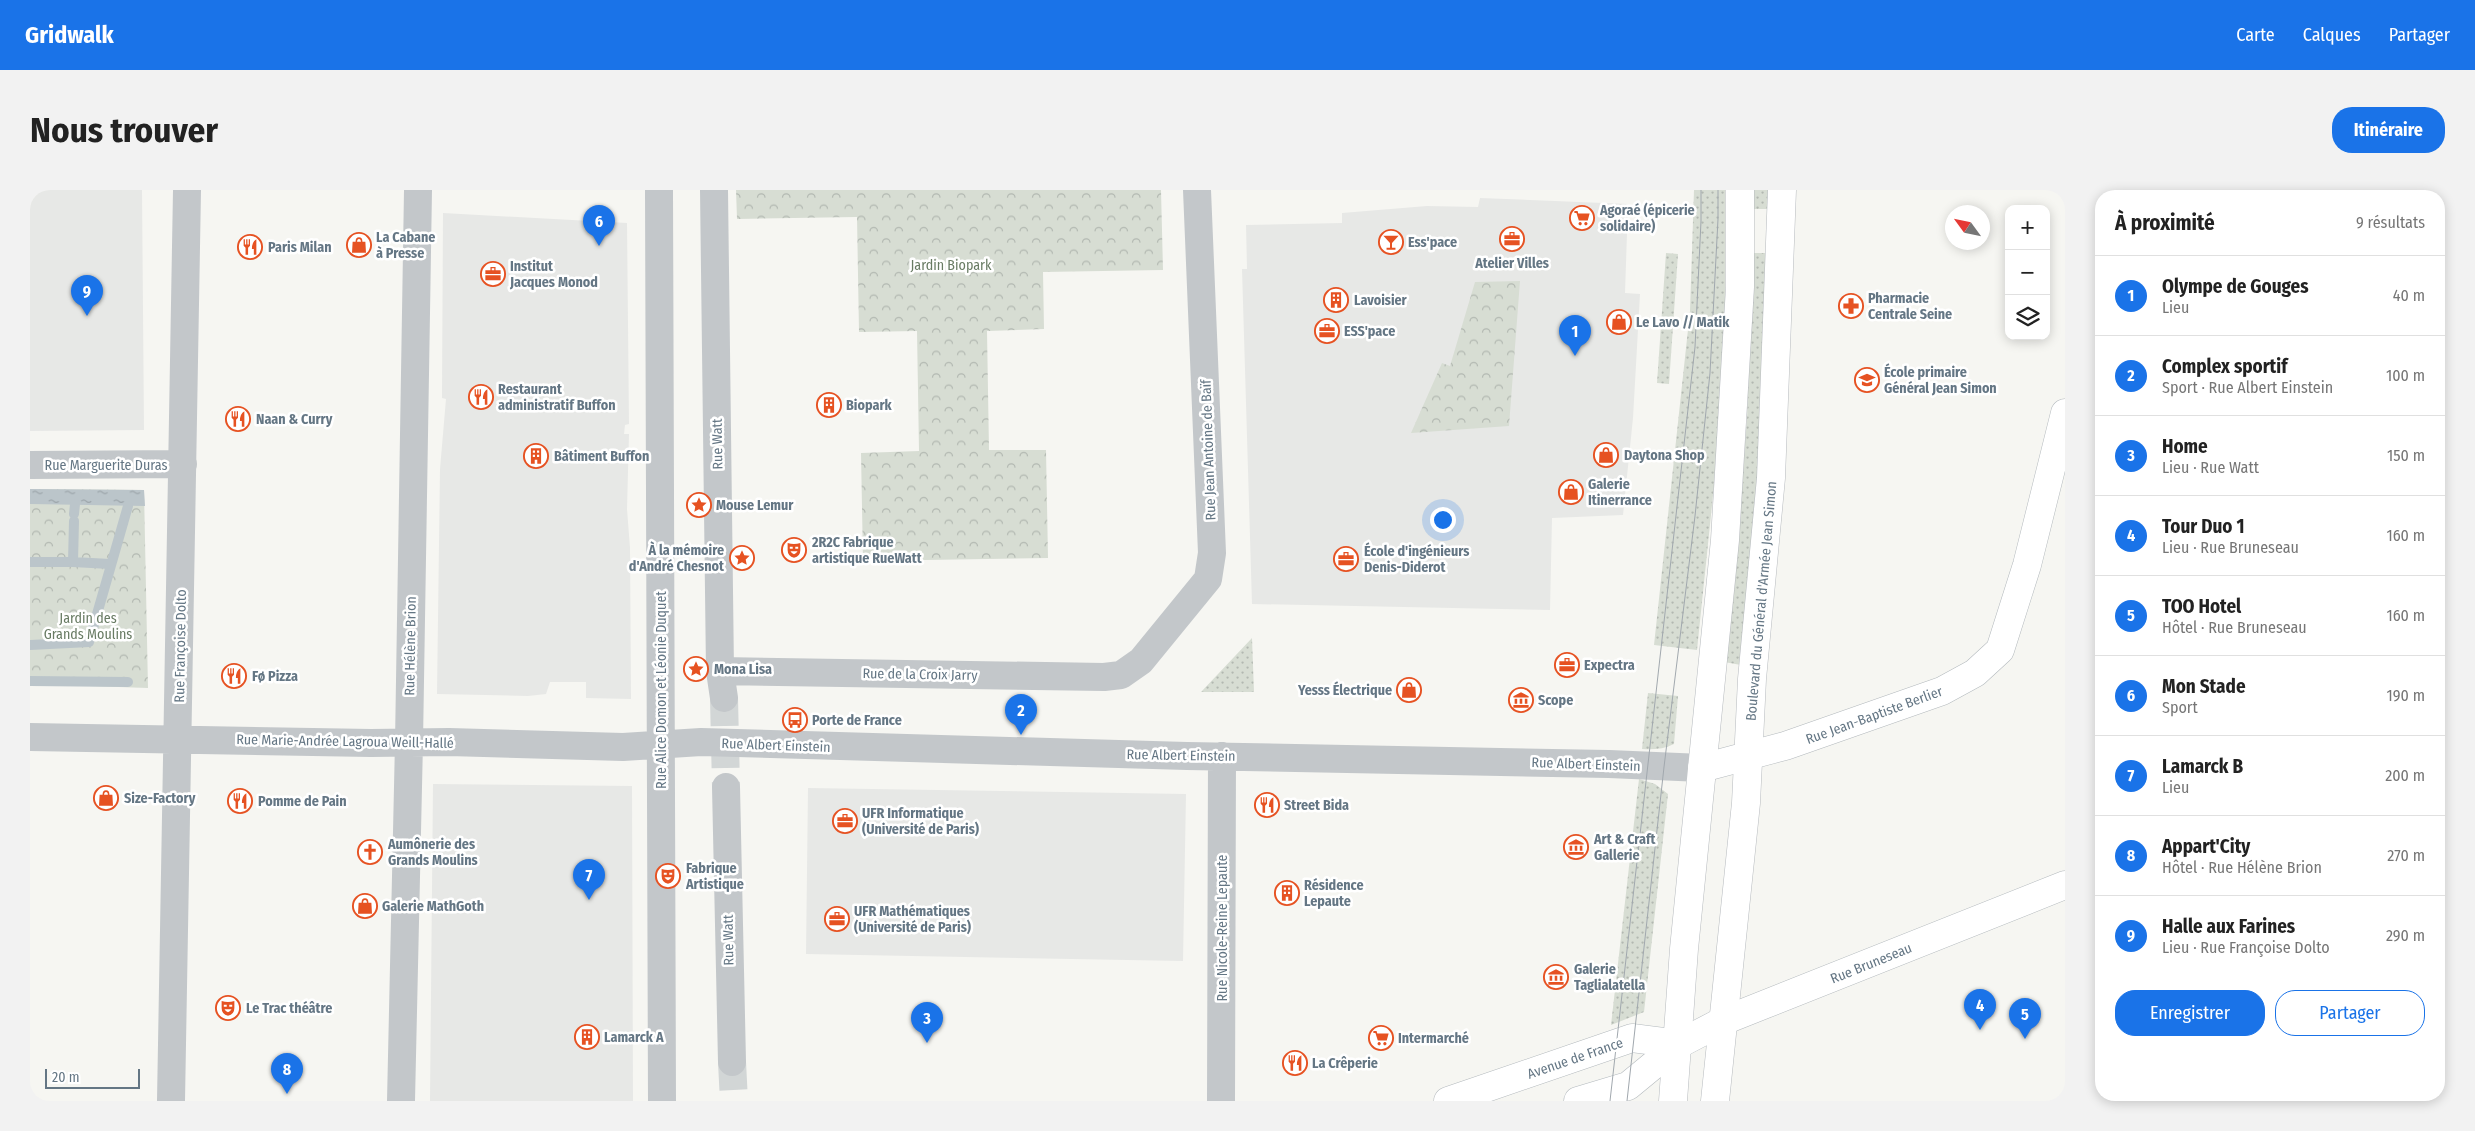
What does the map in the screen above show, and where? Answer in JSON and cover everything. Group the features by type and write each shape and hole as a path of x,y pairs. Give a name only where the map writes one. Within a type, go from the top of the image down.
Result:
{"main road":[{"path":"1673,1101 1679,1044 1684,949 1725,540 1740,287 1740,190"},
{"name":"Boulevard du Général d'Armée Jean Simon","path":"1714,1101 1746,803 1752,679 1771,478 1782,190"},
{"name":"Rue Jean-Baptiste Berlier","path":"1702,768 1785,746 1942,692 1975,673 2000,650 2027,565 2065,413"},
{"name":"Rue Bruneseau","path":"1679,1044 1723,1021 2065,885"},
{"name":"Avenue de France","path":"1448,1101 1632,1038 1679,1044"},
{"path":"1578,1101 1628,1086 1679,1044"}],"street":[{"name":"Rue Françoise Dolto","path":"171,1101 179,740 187,190"},
{"name":"Rue Hélène Brion","path":"400,1101 410,742 418,190"},
{"name":"Rue Alice Domon et Léonie Duquet","path":"659,190 662,1101"},
{"name":"Rue Watt","path":"714,190 720,671 724,698"},
{"name":"Rue Jean Antoine de Baïf","path":"1121,675 1141,661 1208,579 1212,553 1197,190"},
{"name":"Rue Marguerite Duras","path":"30,465 182,464"},
{"name":"Rue de la Croix Jarry","path":"720,671 1104,677 1121,675"},
{"name":"Rue Marie-Andrée Lagroua Weill-Hallé","path":"30,737 410,742 611,747 661,745"},
{"name":"Rue Albert Einstein","path":"661,745 702,742 1609,764 1702,768"},
{"name":"Rue Nicole-Reine Lepaute","path":"1221,1101 1222,756"},
{"name":"Rue Watt","path":"726,787 732,1062"}],"shaded area":[{"path":"30,190 142,190 144,430 30,431"},
{"path":"1480,198 1628,204 1625,293 1640,294 1633,418 1623,515 1552,518 1550,610 1252,604 1242,269 1247,269 1246,225 1342,223 1342,213 1427,206 1478,207"},
{"name":"Bâtiment Buffon","path":"443,213 627,223 629,424 625,425 624,434 629,434 627,509 630,548 631,699 586,698 586,682 550,682 546,694 528,696 437,694 440,469 446,399 442,398"},
{"path":"433,784 632,786 633,1101 430,1101"},
{"path":"808,788 1186,794 1183,961 806,954"}],"green space":[{"name":"Jardin Biopark","path":"736,190 1161,190 1163,270 1043,272 1044,329 987,331 989,450 1046,450 1048,558 863,561 861,453 919,451 917,331 859,332 857,217 737,219"},
{"path":"1694,190 1725,190 1725,313 1714,486 1697,650 1654,645 1690,311"},
{"path":"1752,190 1769,190 1769,209 1753,209"},
{"path":"1666,253 1678,254 1669,384 1657,383"},
{"path":"1753,253 1769,253 1751,562 1741,665 1724,662 1734,573 1747,419"},
{"path":"1520,281 1509,426 1411,433 1442,363 1450,366 1475,282"},
{"name":"Jardin des Grands Moulins","path":"30,489 144,490 148,688 30,684"},
{"path":"1252,638 1254,692 1201,692"},
{"path":"1648,693 1678,696 1674,744 1658,749 1642,749"},
{"path":"1639,779 1655,784 1668,794 1644,1012 1611,1025"}],"water":[{"path":"30,489 144,490 145,506 30,504"}],"waterway":[{"path":"74,514 75,504"},
{"path":"30,645 89,642 128,506"},
{"path":"30,562 73,562 74,521"},
{"path":"73,562 110,564"},
{"path":"30,681 128,682"}],"tunnel":[{"path":"724,698 726,787"},
{"path":"732,1062 734,1101"}],"tram line":[{"path":"1610,1101 1695,347 1701,190"},
{"path":"1627,1101 1710,373 1718,190"}],"place":[{"name":"Agoraé (épicerie solidaire)","path":"1582,218"},
{"name":"Atelier Villes","path":"1512,239"},
{"name":"Ess'pace","path":"1391,242"},
{"name":"La Cabane à Presse","path":"359,245"},
{"name":"Mon Stade","path":"599,246"},
{"name":"Paris Milan","path":"250,247"},
{"name":"Institut Jacques Monod","path":"493,274"},
{"name":"Lavoisier","path":"1336,300"},
{"name":"Pharmacie Centrale Seine","path":"1851,306"},
{"name":"Halle aux Farines","path":"87,316"},
{"name":"Le Lavo // Matik","path":"1619,322"},
{"name":"ESS'pace","path":"1327,331"},
{"name":"Olympe de Gouges","path":"1575,356"},
{"name":"École primaire Général Jean Simon","path":"1867,380"},
{"name":"Restaurant administratif Buffon","path":"481,397"},
{"name":"Biopark","path":"829,405"},
{"name":"Naan & Curry","path":"238,419"},
{"name":"Daytona Shop","path":"1606,455"},
{"name":"Bâtiment Buffon","path":"536,456"},
{"name":"Galerie Itinerrance","path":"1571,492"},
{"name":"Mouse Lemur","path":"699,505"},
{"name":"2R2C Fabrique artistique RueWatt","path":"794,550"},
{"name":"À la mémoire d'André Chesnot","path":"742,558"},
{"name":"École d'ingénieurs Denis-Diderot","path":"1346,559"},
{"name":"Expectra","path":"1567,665"},
{"name":"Mona Lisa","path":"696,669"},
{"name":"Fø Pizza","path":"234,676"},
{"name":"Yesss Électrique","path":"1409,690"},
{"name":"Scope","path":"1521,700"},
{"name":"Porte de France","path":"795,720"},
{"name":"Complex sportif","path":"1021,735"},
{"name":"Size-Factory","path":"106,798"},
{"name":"Pomme de Pain","path":"240,801"},
{"name":"Street Bida","path":"1267,805"},
{"name":"UFR Informatique (Université de Paris)","path":"845,821"},
{"name":"Art & Craft Gallerie","path":"1576,847"},
{"name":"Aumônerie des Grands Moulins","path":"370,852"},
{"name":"Fabrique Artistique","path":"668,876"},
{"name":"Résidence Lepaute","path":"1287,893"},
{"name":"Lamarck B","path":"589,900"},
{"name":"Galerie MathGoth","path":"365,906"},
{"name":"UFR Mathématiques (Université de Paris)","path":"837,919"},
{"name":"Galerie Taglialatella","path":"1556,977"},
{"name":"Le Trac théâtre","path":"228,1008"},
{"name":"Tour Duo 1","path":"1980,1030"},
{"name":"Lamarck A","path":"587,1037"},
{"name":"Intermarché","path":"1381,1038"},
{"name":"TOO Hotel","path":"2025,1039"},
{"name":"Home","path":"927,1043"},
{"name":"La Crêperie","path":"1295,1063"},
{"name":"Appart'City","path":"287,1094"}]}
